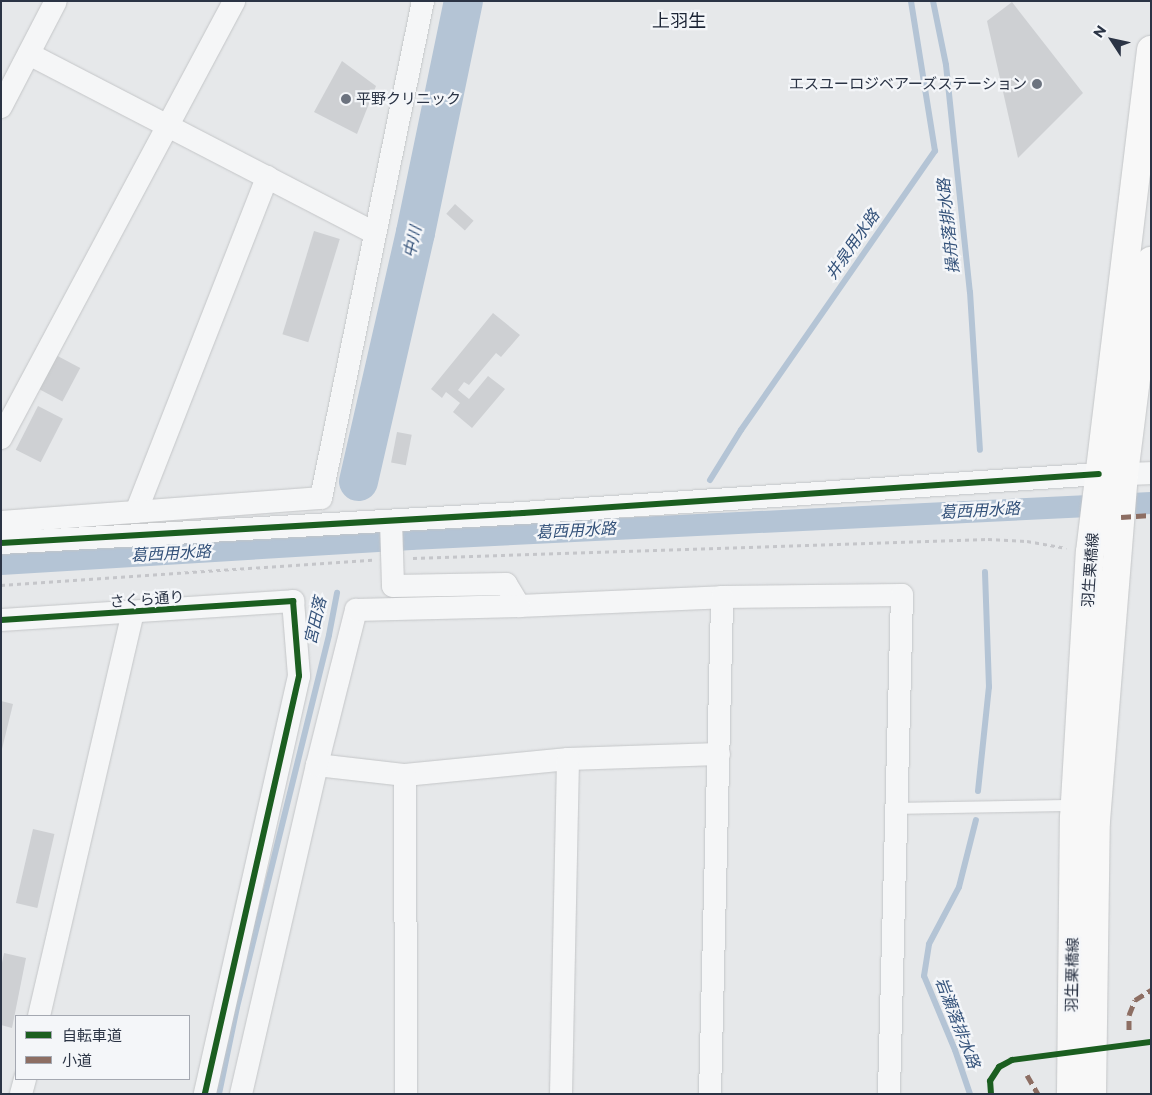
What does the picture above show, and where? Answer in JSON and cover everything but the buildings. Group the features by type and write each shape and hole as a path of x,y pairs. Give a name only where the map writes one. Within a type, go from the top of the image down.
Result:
{"main road":[{"name":"羽生栗橋線","path":"1092,1094 1096,821 1112,474 1151,50"},
{"name":"羽生栗橋線","path":"1071,1094 1075,805 1090,552 1112,474 1151,261"}],"street":[{"path":"1,107 56,1"},
{"path":"1,438 234,1"},
{"path":"1,522 321,498 374,232 423,1"},
{"path":"29,54 374,232"},
{"path":"136,512 267,177"},
{"path":"1,542 391,521 1151,473"},
{"path":"391,521 393,586 506,584 519,606"},
{"path":"240,1094 317,765 356,610 519,606 722,597 902,595 889,1094"},
{"path":"710,1094 722,597"},
{"name":"さくら通り","path":"1,620 133,613 293,601 299,676 205,1094"},
{"path":"39,1015 133,613"},
{"path":"317,765 406,774 568,758 719,754"},
{"path":"561,1094 568,758"},
{"path":"406,774 406,1094"},
{"path":"21,1094 25,1080"}],"lane":[{"path":"897,808 1075,805"}],"path":[{"path":"1,585 393,559 988,539 1027,541 1090,552"}],"waterway":[{"name":"中川","path":"358,481 415,232 463,1"},
{"name":"井泉用水路","path":"710,480 741,430 935,151 911,1"},
{"name":"操舟落排水路","path":"933,1 946,65 970,292 980,450"},
{"name":"葛西用水路","path":"1,564 411,539 1151,503"},
{"name":"岩瀬落排水路","path":"978,791 989,687 985,572"},
{"name":"宮田落","path":"219,1094 237,1007 329,635 337,593"},
{"name":"岩瀬落排水路","path":"970,1094 955,1050 924,976 929,944 959,887 976,820"}],"marked path":[{"path":"1121,517 1151,515"},
{"path":"1129,1030 1129,1015 1135,1000 1151,990"},
{"path":"1027,1075 1038,1094"}],"cycle path":[{"path":"1,543 523,513 1099,474"},
{"path":"1,620 293,601 299,676 205,1094"},
{"path":"991,1094 990,1081 999,1067 1012,1060 1151,1042"}],"place":[{"name":"エスユーロジベアーズステーション","path":"1037,84"},
{"name":"平野クリニック","path":"346,99"}],"district":[{"name":"上羽生","path":"679,21"}]}
